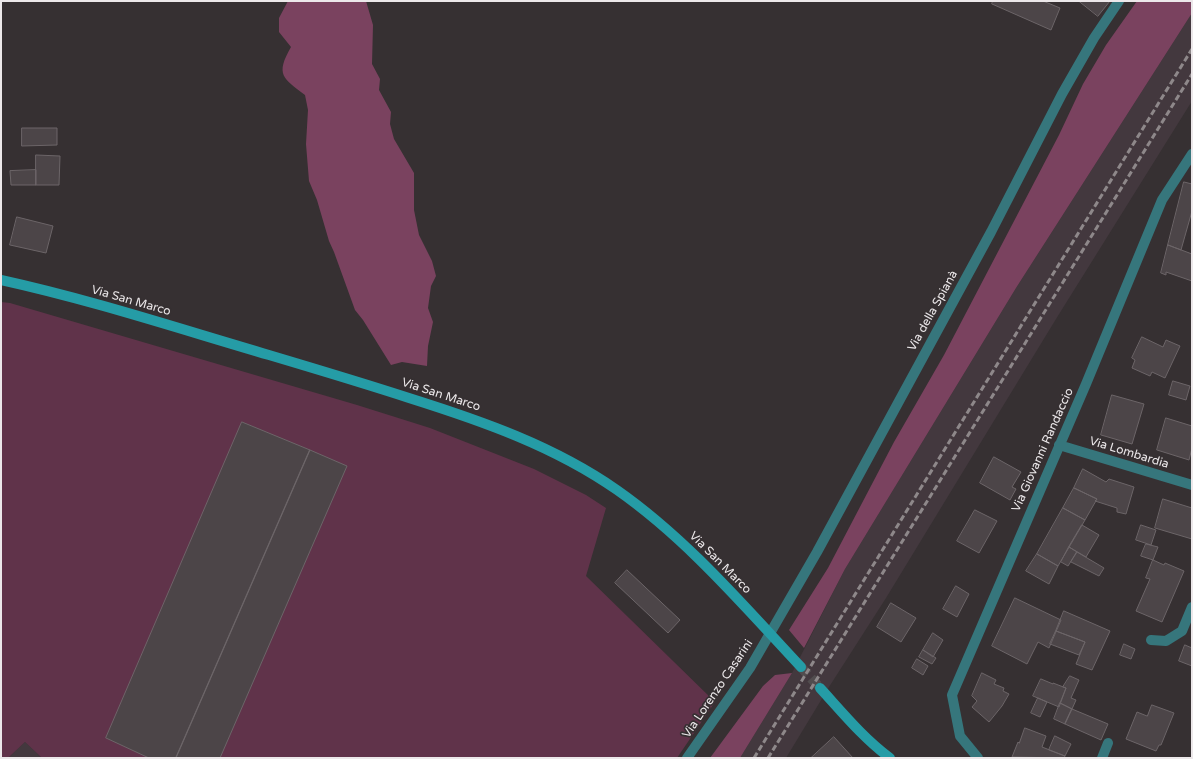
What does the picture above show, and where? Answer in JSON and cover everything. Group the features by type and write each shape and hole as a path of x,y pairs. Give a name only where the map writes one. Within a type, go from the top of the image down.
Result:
{"main road":[{"name":"Via San Marco","path":"1,280 115,310 334,375 450,411 528,440 583,469 615,489 647,512 689,549 728,588 801,667"},
{"path":"820,688 864,736 890,758"}],"street":[{"name":"Via della Spianà","path":"770,633 817,552 991,232 1062,94 1094,38 1119,1"},
{"name":"Via Giovanni Randaccio","path":"978,758 960,736 952,695 1162,200 1192,154"},
{"name":"Via Lombardia","path":"1059,445 1192,485"},
{"path":"1151,640 1166,641 1182,631 1192,607"},
{"name":"Via Lorenzo Casarini","path":"687,758 750,668 770,633"},
{"path":"1102,758 1108,743"}],"shaded area":[{"path":"288,1 366,1 373,25 372,64 380,79 379,90 391,112 390,124 394,139 414,173 414,210 419,235 432,261 436,276 431,286 428,308 433,322 428,346 427,366 402,362 391,365 363,320 355,310 329,241 317,200 309,181 306,144 308,110 305,95 291,84 284,75 283,64 291,47 279,32 279,18"},
{"path":"1137,1 1192,1 1192,13 1016,288 845,569 804,648 789,630 828,568 894,442 944,355 1059,135 1083,84 1106,45"},
{"path":"1192,13 1192,101 786,758 740,758 792,673 845,569 1016,288"},
{"path":"1,302 10,303 357,405 430,428 534,469 586,495 606,508 586,576 715,702 677,758 42,758 25,742 8,758 1,758"},
{"path":"792,673 740,758 710,758 763,686 775,675"},
{"path":"25,742 42,758 8,758"}],"building":[{"path":"993,1 1043,1 1060,8 1051,30 992,4"},
{"path":"1079,1 1110,1 1098,16"},
{"path":"22,128 57,128 57,145 22,146"},
{"path":"36,155 60,156 59,185 36,185"},
{"path":"36,170 36,185 11,185 10,171"},
{"path":"1184,182 1192,184 1192,211 1181,250 1168,245"},
{"path":"17,217 53,226 46,253 10,245"},
{"path":"1168,245 1192,254 1192,281 1166,272 1166,275 1161,273"},
{"path":"1142,337 1163,347 1166,340 1180,346 1165,378 1152,372 1150,376 1132,368 1135,360 1132,358"},
{"path":"1173,381 1190,386 1186,400 1169,395"},
{"path":"1112,395 1144,404 1132,444 1101,435"},
{"path":"1166,418 1192,426 1192,448 1189,460 1157,450"},
{"path":"242,422 310,450 176,758 149,758 106,738"},
{"path":"310,450 347,466 220,758 176,758"},
{"path":"994,457 1021,472 1012,487 1016,489 1010,500 980,483"},
{"path":"1083,469 1106,482 1109,479 1134,487 1126,514 1117,512 1117,508 1095,501 1097,499 1074,488"},
{"path":"1074,488 1097,499 1085,520 1063,508"},
{"path":"1163,499 1192,508 1192,539 1155,528"},
{"path":"1063,508 1085,520 1058,566 1037,554"},
{"path":"975,510 997,521 979,553 957,541"},
{"path":"1082,525 1099,535 1086,557 1069,547"},
{"path":"1141,525 1156,530 1151,545 1136,540"},
{"path":"1146,544 1158,547 1153,560 1141,556"},
{"path":"1069,547 1077,552 1068,566 1061,562"},
{"path":"1077,552 1104,568 1099,576 1071,562"},
{"path":"1037,554 1058,566 1049,584 1026,571"},
{"path":"1153,560 1184,571 1162,622 1136,611 1150,579 1146,578"},
{"path":"627,570 680,620 668,633 615,583"},
{"path":"956,586 969,594 957,617 943,609"},
{"path":"1015,598 1061,620 1049,648 1038,642 1027,664 992,646"},
{"path":"891,603 916,618 901,642 877,627"},
{"path":"1064,611 1110,631 1092,670 1076,664 1085,642 1056,631"},
{"path":"1056,631 1085,642 1079,655 1050,644"},
{"path":"933,633 943,640 933,657 923,650"},
{"path":"1124,644 1135,649 1131,659 1120,655"},
{"path":"1185,645 1192,648 1192,666 1179,661"},
{"path":"923,650 936,658 932,664 919,657"},
{"path":"917,659 928,666 923,675 912,668"},
{"path":"982,673 996,680 994,684 1004,688 1003,691 1009,694 1002,706 989,722 972,707 977,701 972,696"},
{"path":"1070,676 1079,680 1071,698 1076,700 1072,709 1060,703 1066,688 1063,687"},
{"path":"1041,679 1066,688 1059,707 1033,696"},
{"path":"1038,698 1047,702 1040,717 1031,713"},
{"path":"1060,703 1072,709 1065,724 1054,719"},
{"path":"1152,705 1174,713 1161,745 1159,745 1156,751 1126,739 1137,712 1147,716"},
{"path":"1072,709 1108,724 1101,740 1065,724"},
{"path":"1025,728 1046,736 1042,747 1065,756 1064,758 1012,757"},
{"path":"1055,736 1071,744 1065,756 1049,750"},
{"path":"834,737 853,758 811,758"}],"tunnel":[{"path":"801,667 820,688"}],"railway":[{"path":"754,758 1192,49"},
{"path":"768,758 1192,74"}]}
